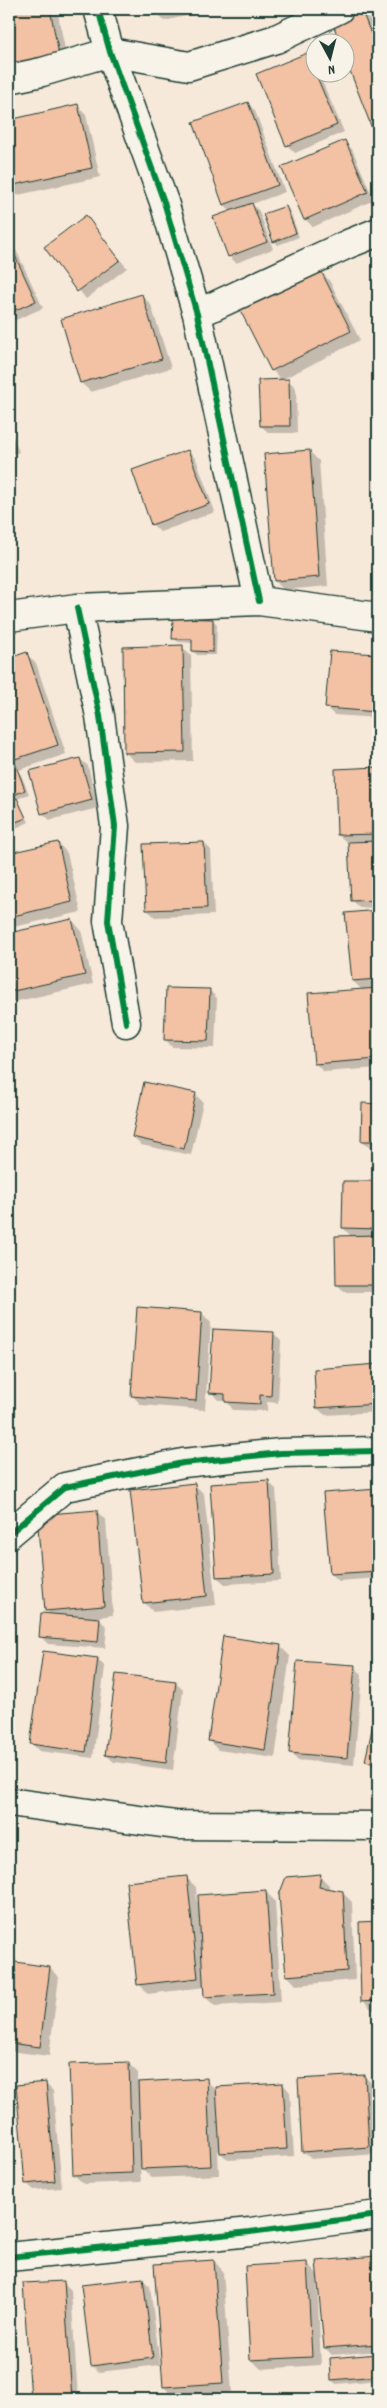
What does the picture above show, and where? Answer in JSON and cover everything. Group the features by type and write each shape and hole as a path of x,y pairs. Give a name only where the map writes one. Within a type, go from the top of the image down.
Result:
{"street":[{"path":"98,9 110,52 164,202 197,314 259,601"},
{"path":"9,79 42,72 110,52 189,66 276,39 340,9"},
{"path":"197,314 378,232"},
{"path":"9,617 77,608 259,601 378,617"},
{"path":"77,608 100,716 115,826 108,921 126,1023"},
{"path":"9,1534 65,1487 183,1463 280,1452 378,1451"},
{"path":"9,1802 176,1824 378,1826"},
{"path":"9,2257 250,2232 378,2215"}],"building":[{"path":"9,9 50,9 59,55 9,65"},
{"path":"362,11 371,34 378,31 378,138 376,139 354,81 354,32 336,32 332,22"},
{"path":"304,54 304,82 319,82 337,125 286,146 256,74"},
{"path":"248,102 278,185 223,205 193,122"},
{"path":"78,104 92,168 9,186 9,120"},
{"path":"345,140 368,192 304,220 281,167"},
{"path":"252,203 267,242 228,257 213,217"},
{"path":"286,206 296,233 273,242 263,214"},
{"path":"86,215 120,260 77,292 44,247"},
{"path":"9,243 36,301 9,313"},
{"path":"320,269 351,331 271,371 240,310"},
{"path":"142,294 162,359 80,383 61,319"},
{"path":"289,379 290,426 260,426 258,380"},
{"path":"188,450 209,504 151,525 132,470"},
{"path":"310,450 319,577 274,581 264,454"},
{"path":"173,618 213,619 213,652 192,651 192,639 172,639"},
{"path":"183,645 185,752 124,753 123,647"},
{"path":"330,651 378,654 378,712 325,708"},
{"path":"27,652 58,745 9,761 9,658"},
{"path":"80,758 92,800 41,814 29,771"},
{"path":"15,763 25,790 9,797 9,765"},
{"path":"378,767 378,834 337,835 335,769"},
{"path":"17,798 26,818 11,824 9,801"},
{"path":"378,841 378,900 351,901 348,842"},
{"path":"58,842 72,902 9,917 9,853"},
{"path":"204,842 207,908 146,910 143,844"},
{"path":"378,910 378,979 352,981 345,913"},
{"path":"72,919 85,975 9,992 9,933"},
{"path":"166,988 210,989 208,1041 164,1040"},
{"path":"378,988 378,1059 314,1064 308,993"},
{"path":"144,1082 196,1093 184,1149 132,1137"},
{"path":"362,1103 378,1104 378,1141 361,1141"},
{"path":"343,1181 378,1181 378,1229 342,1228"},
{"path":"378,1235 378,1285 336,1285 335,1236"},
{"path":"377,1296 378,1296 378,1357"},
{"path":"137,1307 202,1312 196,1401 131,1396"},
{"path":"213,1329 274,1332 271,1396 260,1395 260,1404 225,1402 225,1394 209,1393"},
{"path":"378,1364 378,1404 316,1408 314,1369"},
{"path":"269,1480 274,1574 216,1577 210,1484"},
{"path":"195,1483 207,1596 143,1603 130,1490"},
{"path":"378,1489 378,1571 330,1574 323,1493"},
{"path":"97,1510 104,1606 45,1611 37,1515"},
{"path":"41,1613 100,1618 98,1642 39,1637"},
{"path":"223,1636 281,1645 265,1750 208,1741"},
{"path":"43,1651 98,1658 86,1752 30,1744"},
{"path":"297,1661 355,1665 347,1758 289,1753"},
{"path":"116,1674 176,1681 166,1763 105,1755"},
{"path":"378,1702 378,1764 365,1761"},
{"path":"321,1874 319,1887 343,1891 347,1971 286,1976 279,1895 286,1877"},
{"path":"187,1876 198,1978 137,1985 126,1882"},
{"path":"266,1890 273,1993 204,1997 198,1895"},
{"path":"378,1921 378,2000 361,2001 359,1922"},
{"path":"9,1961 50,1967 40,2047 9,2043"},
{"path":"376,2055 378,2055 378,2110"},
{"path":"129,2062 132,2173 73,2175 69,2064"},
{"path":"365,2075 369,2147 302,2152 298,2079"},
{"path":"207,2078 211,2166 141,2169 138,2082"},
{"path":"46,2082 55,2181 25,2184 16,2085"},
{"path":"283,2083 287,2149 220,2153 216,2087"},
{"path":"377,2256 378,2344 324,2348 316,2261"},
{"path":"214,2260 223,2383 163,2387 154,2264"},
{"path":"307,2262 312,2357 250,2360 245,2266"},
{"path":"143,2278 153,2358 91,2366 81,2285"},
{"path":"64,2281 72,2399 31,2399 23,2283"},
{"path":"378,2354 378,2376 331,2380 330,2358"}],"cycle path":[{"path":"98,9 110,52 164,202 197,314 259,601"},
{"path":"77,608 100,716 115,826 108,921 126,1023"},
{"path":"9,1534 65,1487 183,1463 281,1453 378,1451"},
{"path":"9,2257 250,2232 378,2215"}]}
